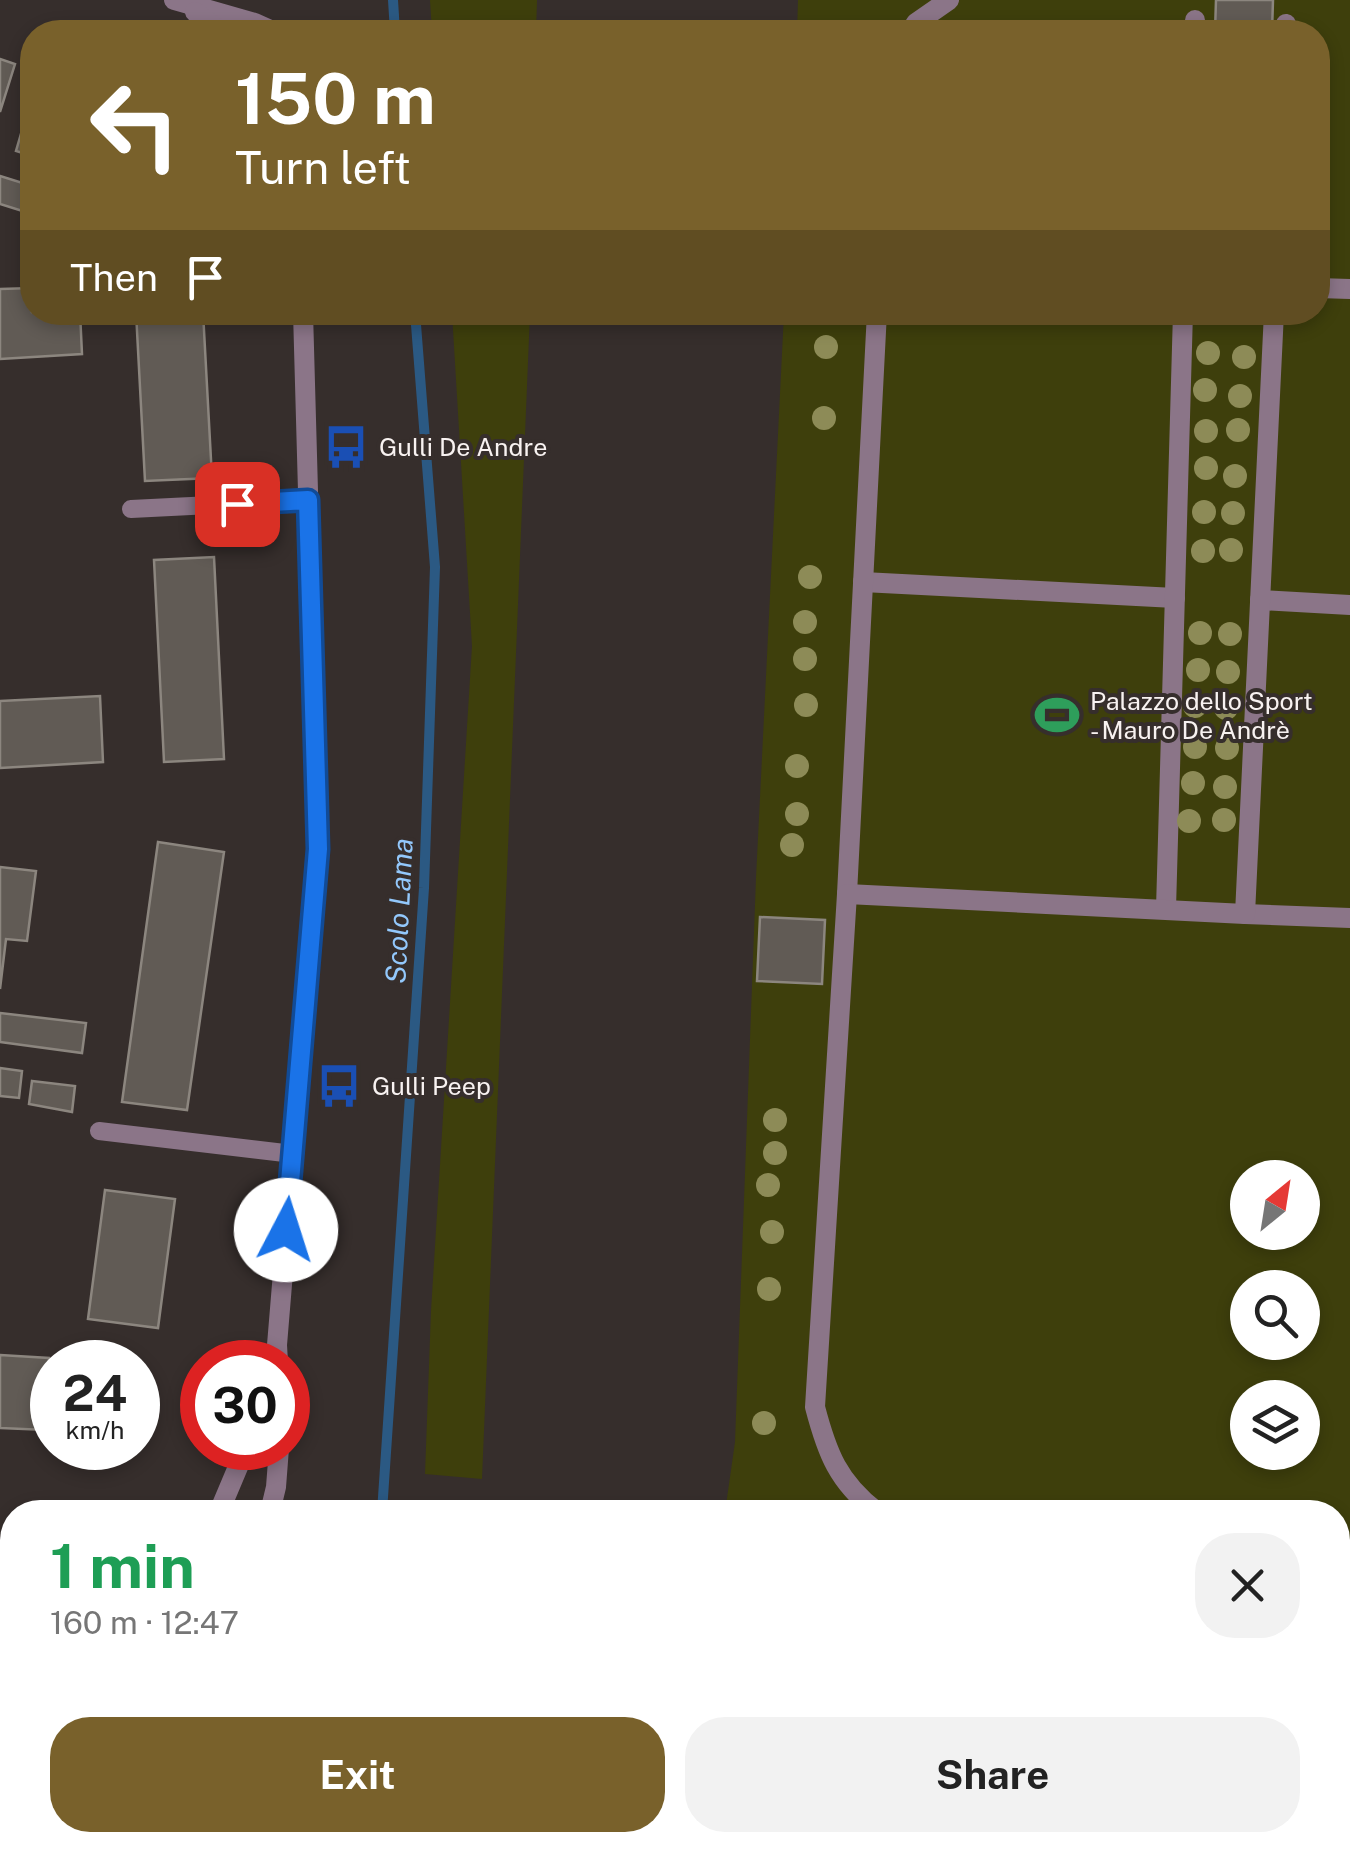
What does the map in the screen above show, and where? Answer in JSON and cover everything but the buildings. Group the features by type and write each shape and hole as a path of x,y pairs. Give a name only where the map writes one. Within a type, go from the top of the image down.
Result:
{"street":[{"path":"920,20 949,0"},
{"path":"178,1 205,20"},
{"path":"178,1 244,20"},
{"path":"277,1340 318,849 303,325"},
{"path":"860,1500 828,1455 815,1407 876,325"},
{"path":"1166,910 1184,325"},
{"path":"1245,914 1273,325"},
{"path":"863,582 1175,598"},
{"path":"1260,600 1350,604"},
{"path":"847,894 1350,918"},
{"path":"224,1500 237,1470"},
{"path":"273,1500 277,1470"}],"lane":[{"path":"131,510 308,500"},
{"path":"99,1131 292,1154"}],"shaded area":[{"path":"430,0 537,0 536,20 431,20"},
{"name":"Palazzo dello Sport - Mauro De Andrè","path":"798,0 1350,0 1350,1500 727,1500 735,1442 756,878 783,325 1330,325 1330,20 797,20"},
{"path":"453,325 530,325 482,1479 425,1474 431,1311 472,646"}],"waterway":[{"name":"Scolo Lama","path":"393,0 394,20"},
{"name":"Scolo Lama","path":"383,1500 424,888 435,567 416,325"}],"place":[{"name":"Gulli De Andre","path":"346,447"},
{"name":"Palazzo dello Sport - Mauro De Andrè","path":"1057,715"},
{"name":"Gulli Peep","path":"339,1086"}],"route":[{"path":"237,504 308,500 318,849 286,1230"}]}
